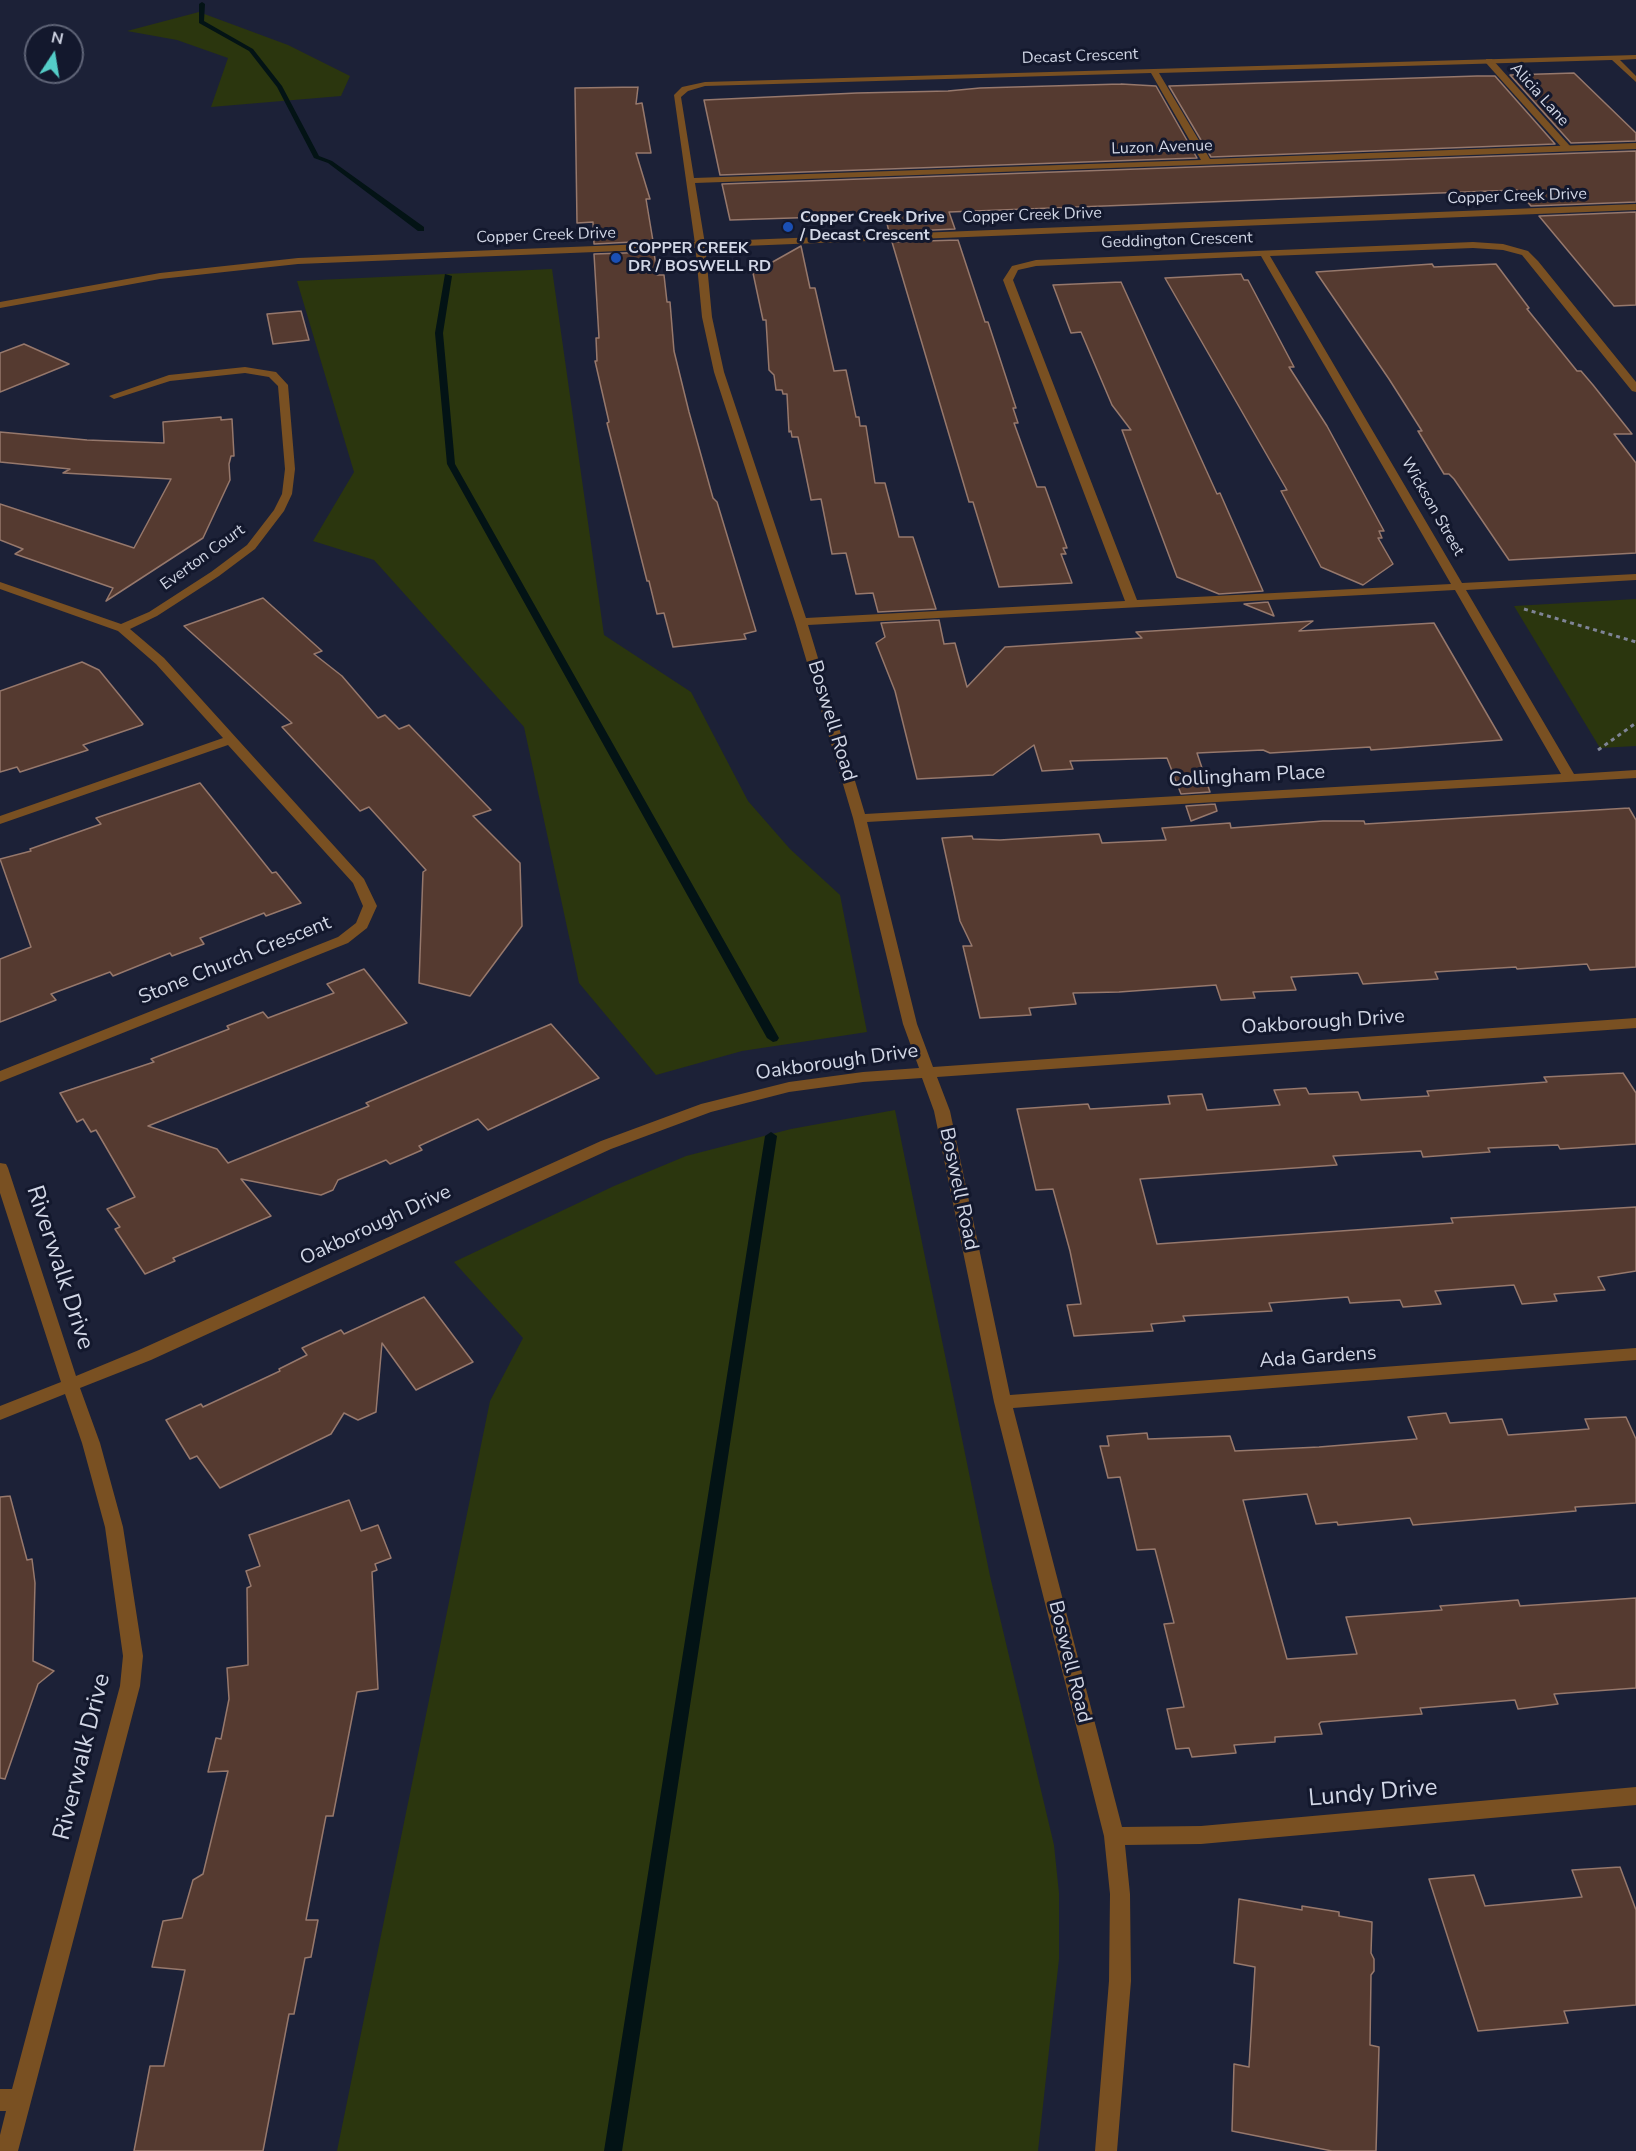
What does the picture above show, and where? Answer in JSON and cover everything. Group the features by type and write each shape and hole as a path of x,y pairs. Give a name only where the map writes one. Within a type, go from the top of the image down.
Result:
{"street":[{"name":"Decast Crescent","path":"700,244 677,97 685,89 705,84 1636,57"},
{"path":"1614,58 1636,80"},
{"name":"Alicia Lane","path":"1489,61 1567,148"},
{"path":"1153,70 1207,162"},
{"name":"Luzon Avenue","path":"690,181 1636,146"},
{"name":"Copper Creek Drive","path":"0,305 160,276 298,261 1636,207"},
{"name":"Boswell Road","path":"700,244 707,317 719,372 801,622 860,818 910,1024 942,1111 1003,1402 1114,1836 1120,1894 1120,1981 1106,2151"},
{"name":"Geddington Crescent","path":"1132,603 1008,280 1016,268 1036,263 1473,245 1503,247 1525,253 1636,389"},
{"name":"Wickson Street","path":"1264,254 1570,778"},
{"name":"Everton Court","path":"114,396 169,378 245,370 272,374 283,385 290,469 287,494 279,511 251,547 215,574 153,614 122,628"},
{"path":"801,622 1636,577"},
{"name":"Stone Church Crescent","path":"0,585 122,628 160,661 232,739 359,882 370,906 362,925 343,940 0,1077"},
{"path":"0,820 232,739"},
{"name":"Collingham Place","path":"860,818 1636,774"},
{"name":"Oakborough Drive","path":"0,1413 156,1350 606,1145 706,1108 789,1088 863,1077 927,1072 1636,1023"},
{"name":"Riverwalk Drive","path":"0,1168 91,1443 114,1527 133,1656 130,1686 10,2100 8,2151"},
{"name":"Ada Gardens","path":"1003,1402 1636,1354"},
{"name":"Lundy Drive","path":"1114,1836 1201,1835 1636,1796"}],"path":[{"path":"1520,608 1636,642"},
{"path":"1598,750 1636,723"}],"green space":[{"path":"199,12 288,45 350,76 341,96 211,107 228,58 177,40 127,31"},
{"path":"552,269 604,635 691,692 748,801 790,849 840,895 867,1032 742,1051 656,1075 579,983 524,727 374,560 313,541 354,472 297,281"},
{"path":"1636,599 1636,746 1600,748 1514,606"},
{"path":"895,1110 990,1576 1054,1845 1059,1893 1059,1959 1038,2151 337,2151 490,1401 523,1338 454,1262 614,1186 686,1156 791,1129"}],"building":[{"path":"1574,73 1636,133 1636,141 1571,143 1510,75"},
{"path":"1495,76 1555,144 1211,157 1169,86"},
{"path":"1121,84 1156,86 1197,158 720,175 704,100 980,88"},
{"path":"638,87 636,104 642,103 651,153 636,153 650,199 646,199 653,241 594,244 593,222 577,223 575,88"},
{"path":"1636,151 1636,202 1531,206 1517,190 949,212 955,229 889,232 885,215 730,220 722,184"},
{"path":"1636,212 1636,305 1614,306 1539,216"},
{"path":"958,240 1016,408 1013,408 1018,423 1014,423 1037,487 1045,487 1067,548 1063,548 1066,554 1061,554 1072,583 999,587 973,502 969,502 892,242"},
{"path":"801,246 810,288 815,288 834,371 846,370 856,417 859,417 860,426 866,426 875,483 885,483 899,537 913,537 936,609 878,612 873,593 856,594 846,553 832,554 821,499 811,500 798,437 792,437 791,431 789,432 787,394 783,394 782,390 776,390 774,375 769,370 766,320 763,320 753,273"},
{"path":"654,252 657,275 664,275 667,302 670,302 674,351 689,412 713,498 717,502 756,631 744,634 746,639 673,647 664,613 657,614 649,581 647,581 607,423 609,422 595,361 597,361 596,338 599,338 594,254"},
{"path":"1432,264 1434,267 1496,264 1529,308 1527,309 1632,434 1614,434 1636,463 1636,553 1509,560 1454,479 1449,474 1444,474 1418,431 1422,431 1316,272"},
{"path":"1241,274 1244,280 1248,280 1294,367 1289,367 1327,426 1384,531 1379,531 1382,538 1378,538 1393,564 1363,585 1321,567 1281,491 1287,490 1165,278"},
{"path":"1121,282 1217,494 1220,493 1263,591 1219,594 1177,577 1122,430 1131,430 1112,405 1081,332 1071,333 1053,285"},
{"path":"301,311 309,340 273,344 267,314"},
{"path":"24,344 69,364 0,392 0,353"},
{"path":"221,417 221,420 232,419 234,456 231,456 229,464 230,480 203,538 106,601 113,588 15,554 23,549 0,540 0,504 134,548 171,479 63,473 70,469 0,462 0,432 87,440 164,443 163,422"},
{"path":"263,598 322,651 314,654 342,676 378,718 385,715 399,729 409,725 491,810 473,816 520,863 522,926 470,996 419,983 423,872 426,870 369,807 360,811 282,727 292,723 184,626"},
{"path":"1268,602 1274,616 1244,604"},
{"path":"939,620 944,644 955,643 967,687 1005,647 1142,638 1136,632 1313,621 1299,631 1434,623 1502,740 1371,750 1370,747 1270,753 1263,750 1197,753 1210,792 1181,794 1167,758 1070,761 1073,769 1042,771 1034,745 993,775 917,779 895,691 876,643 885,637 881,623"},
{"path":"82,662 99,670 143,724 83,745 88,750 20,772 17,767 0,772 0,691"},
{"path":"200,783 272,873 276,872 301,903 266,916 264,913 200,938 204,944 172,956 170,953 113,976 110,972 51,994 56,1000 0,1022 0,959 31,947 0,859 31,851 30,849 101,824 96,818"},
{"path":"1215,804 1217,811 1191,821 1186,806"},
{"path":"1629,808 1636,820 1636,967 1590,970 1587,964 1435,972 1438,979 1363,984 1358,973 1291,977 1296,990 1253,992 1255,998 1221,1000 1216,985 1073,993 1076,1004 1029,1008 1031,1015 980,1018 963,946 972,946 960,921 942,838 972,836 973,839 1000,840 1099,834 1102,843 1166,840 1162,828 1230,823 1231,828 1323,821 1364,821 1365,824"},
{"path":"364,969 407,1023 148,1126 217,1149 228,1163 369,1106 366,1103 551,1024 599,1078 488,1130 478,1119 419,1146 422,1150 390,1164 386,1160 338,1180 333,1190 321,1195 241,1179 271,1216 173,1258 175,1261 145,1274 115,1229 120,1227 107,1209 135,1197 96,1130 91,1132 83,1119 77,1122 60,1093 154,1062 151,1059 229,1029 227,1026 263,1012 268,1018 334,993 327,984"},
{"path":"1623,1073 1636,1093 1636,1144 1560,1149 1558,1145 1488,1148 1490,1152 1423,1157 1421,1151 1333,1156 1337,1165 1140,1179 1157,1244 1453,1223 1451,1218 1636,1207 1636,1271 1598,1277 1605,1290 1554,1294 1557,1301 1522,1304 1514,1285 1435,1291 1441,1304 1403,1307 1400,1300 1350,1303 1348,1297 1269,1303 1272,1311 1183,1316 1185,1321 1151,1324 1153,1331 1074,1336 1067,1305 1081,1304 1070,1251 1053,1189 1036,1190 1017,1109 1088,1104 1090,1109 1170,1104 1168,1096 1202,1094 1207,1110 1280,1105 1274,1090 1306,1088 1309,1094 1358,1092 1361,1100 1429,1096 1427,1091 1547,1082 1544,1077"},
{"path":"424,1297 473,1362 416,1390 382,1343 376,1412 358,1420 344,1413 331,1434 220,1488 197,1456 190,1459 166,1420 201,1404 203,1407 280,1371 279,1369 307,1355 302,1348 341,1330 344,1334"},
{"path":"1446,1413 1450,1423 1502,1419 1508,1435 1589,1429 1585,1419 1626,1417 1636,1439 1636,1503 1575,1507 1576,1511 1413,1525 1410,1518 1338,1525 1337,1522 1316,1524 1307,1494 1243,1500 1287,1659 1357,1654 1346,1617 1442,1610 1440,1606 1518,1600 1520,1606 1636,1598 1636,1688 1554,1694 1558,1704 1518,1709 1515,1700 1420,1708 1422,1714 1321,1722 1319,1724 1322,1734 1275,1737 1275,1742 1234,1745 1236,1753 1192,1757 1189,1748 1176,1749 1167,1709 1184,1707 1164,1624 1174,1623 1155,1549 1137,1550 1120,1477 1108,1478 1100,1446 1109,1446 1107,1436 1147,1433 1148,1439 1230,1436 1235,1451 1319,1447 1417,1439 1408,1417"},
{"path":"10,1496 27,1560 32,1559 35,1583 33,1661 54,1671 38,1684 5,1779 0,1778 0,1497"},
{"path":"349,1500 361,1531 378,1525 391,1558 375,1564 377,1570 372,1572 378,1689 357,1692 333,1816 326,1816 306,1920 318,1920 311,1957 305,1958 294,2014 289,2014 263,2151 134,2151 150,2066 164,2066 185,1970 152,1967 163,1921 182,1918 193,1880 203,1874 228,1771 208,1772 216,1738 221,1739 229,1699 227,1668 248,1665 247,1588 251,1586 246,1571 260,1566 249,1535"},
{"path":"1620,1867 1636,1910 1636,2005 1564,2011 1568,2023 1478,2031 1429,1879 1474,1875 1485,1906 1582,1897 1572,1870"},
{"path":"1239,1899 1302,1910 1302,1906 1339,1912 1339,1916 1372,1922 1371,1953 1374,1959 1374,1971 1371,1975 1370,2045 1379,2047 1376,2151 1332,2151 1232,2131 1234,2064 1249,2067 1255,1967 1234,1963"}],"waterway":[{"path":"202,4 201,22 251,50 280,87 316,157 330,162 421,229"},
{"path":"448,276 439,333 451,464 773,1038"},
{"path":"613,2151 771,1136"}],"place":[{"name":"Copper Creek Drive / Decast Crescent","path":"788,227"},
{"name":"COPPER CREEK DR / BOSWELL RD","path":"616,258"}]}
